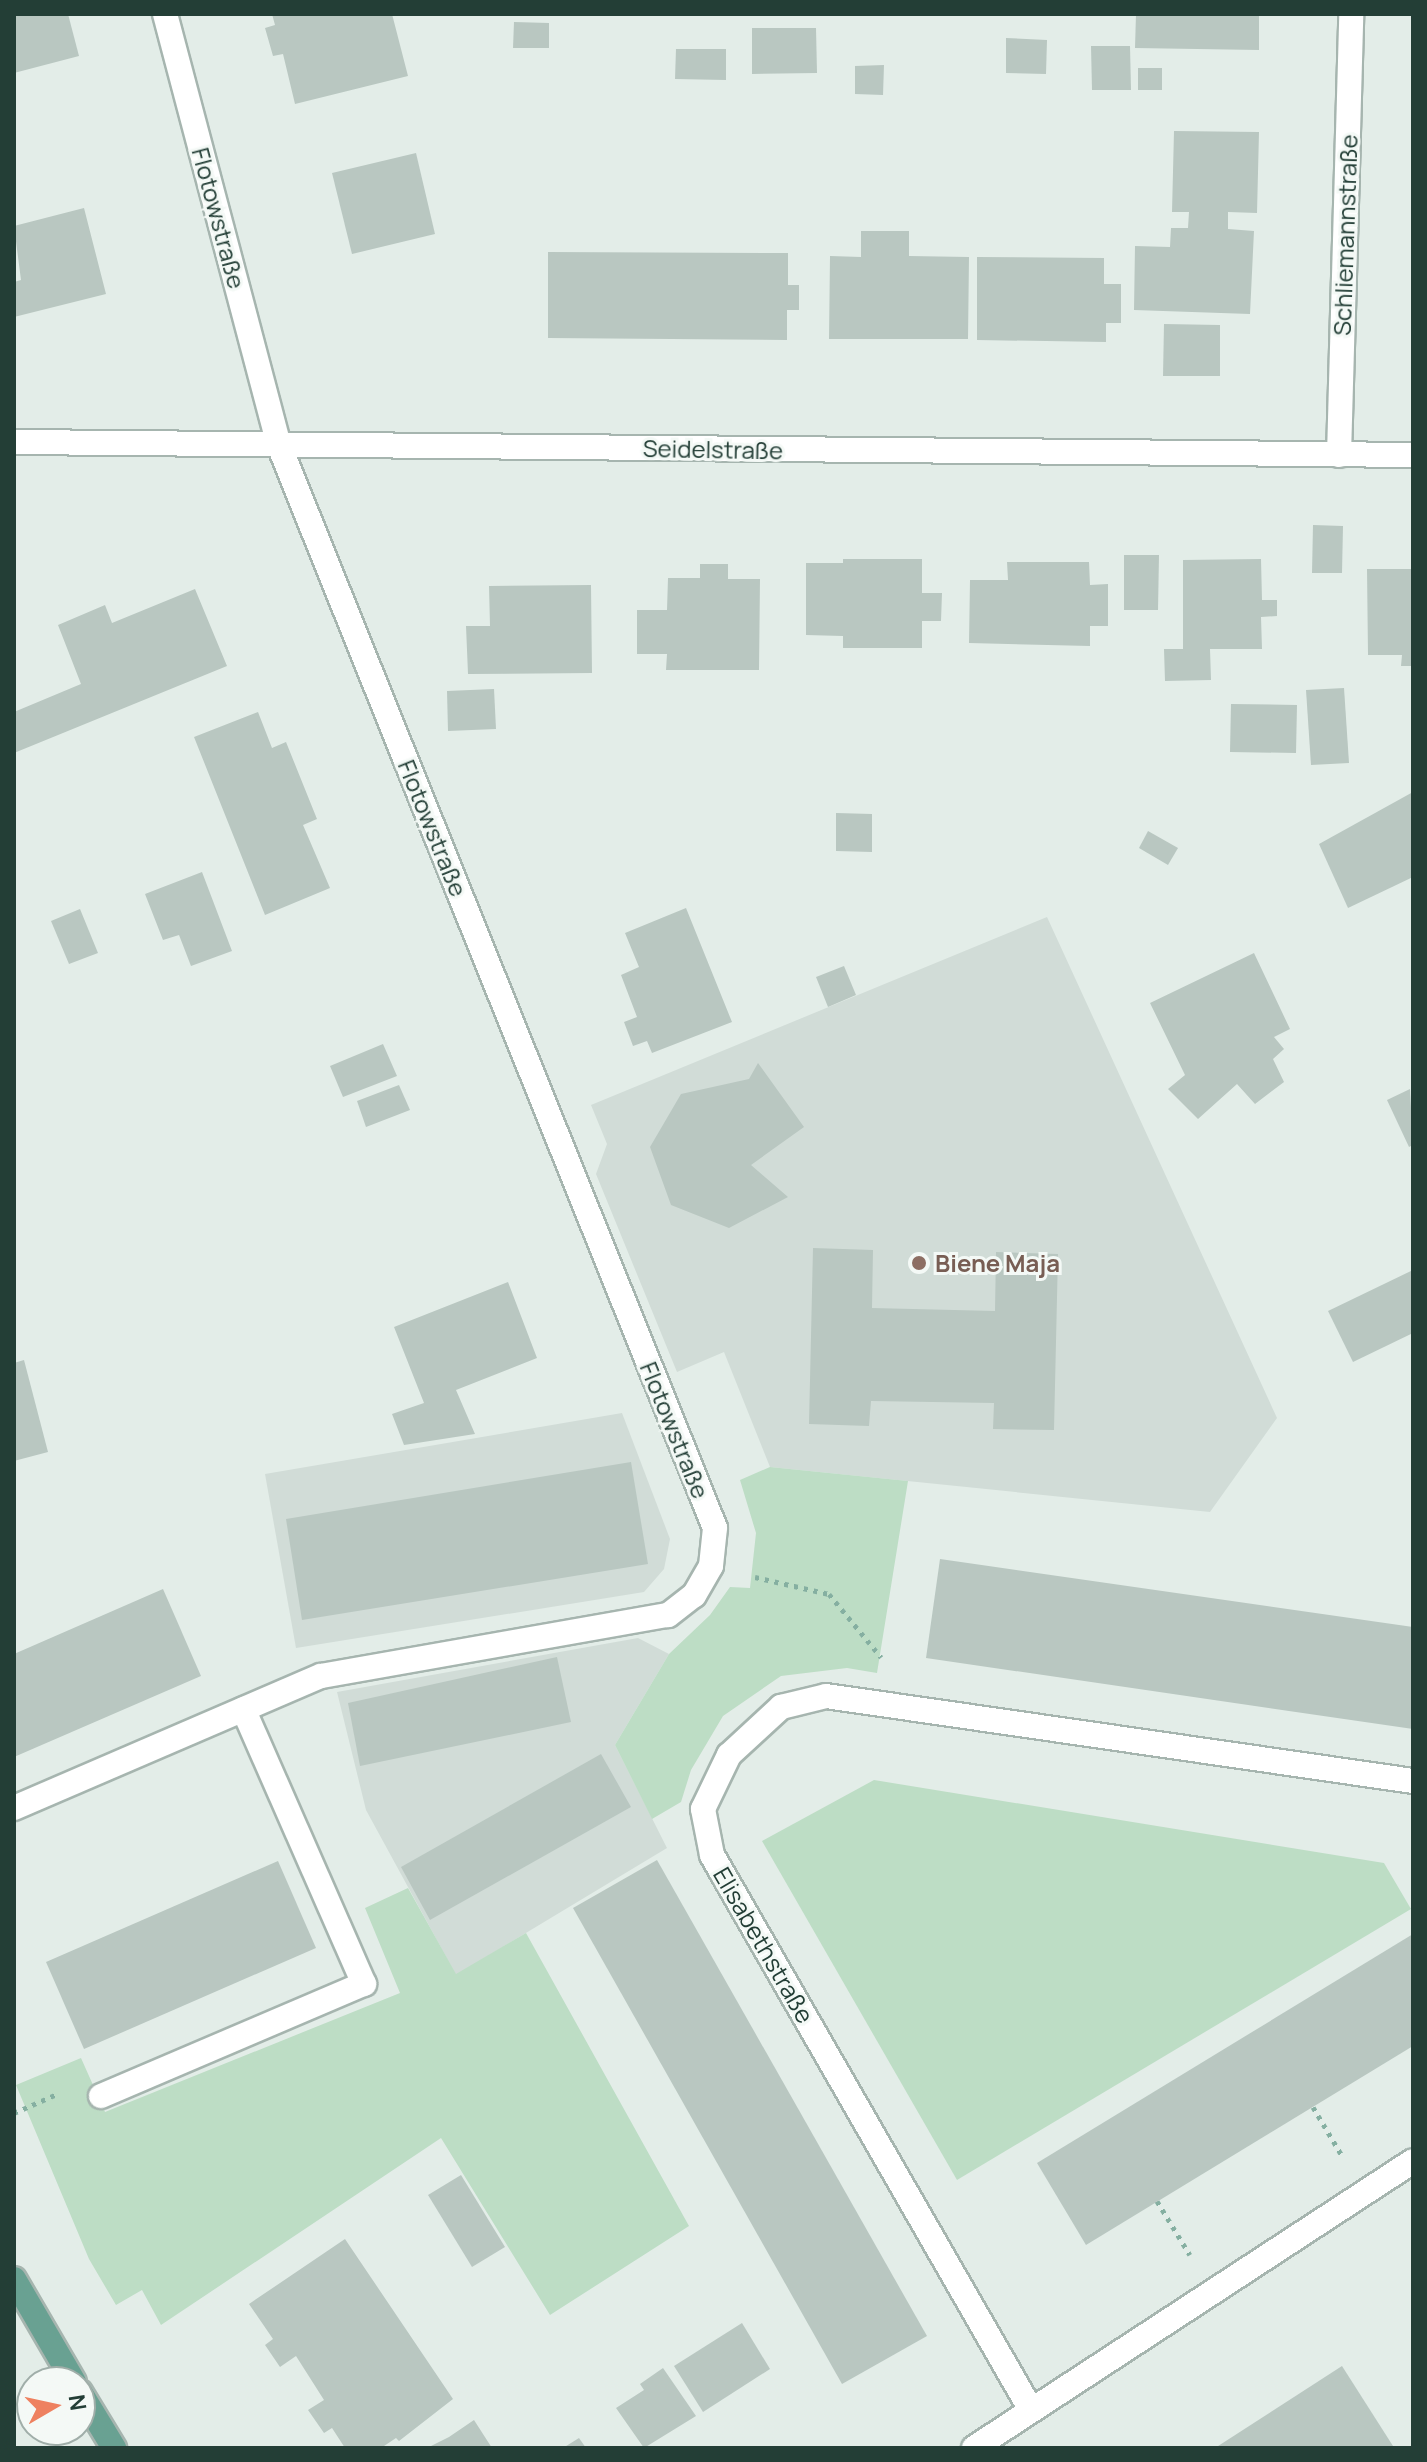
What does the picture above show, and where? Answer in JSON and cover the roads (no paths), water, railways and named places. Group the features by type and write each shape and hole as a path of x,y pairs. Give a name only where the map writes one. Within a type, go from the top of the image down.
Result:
{"main road":[{"path":"14,2279 65,2366"},
{"path":"96,2418 114,2448"}],"street":[{"name":"Flotowstraße","path":"165,14 279,445 715,1528 711,1566 694,1595 668,1615 321,1676 243,1709"},
{"name":"Schliemannstraße","path":"1339,455 1351,14"},
{"name":"Seidelstraße","path":"14,442 1413,455"},
{"name":"Elisabethstraße","path":"1031,2410 712,1855 703,1809 729,1755 781,1707 826,1696 1413,1781"},
{"path":"14,1808 243,1709 364,1984 101,2096"},
{"path":"974,2448 1411,2167"}],"place":[{"name":"Biene Maja","path":"919,1263"}]}
